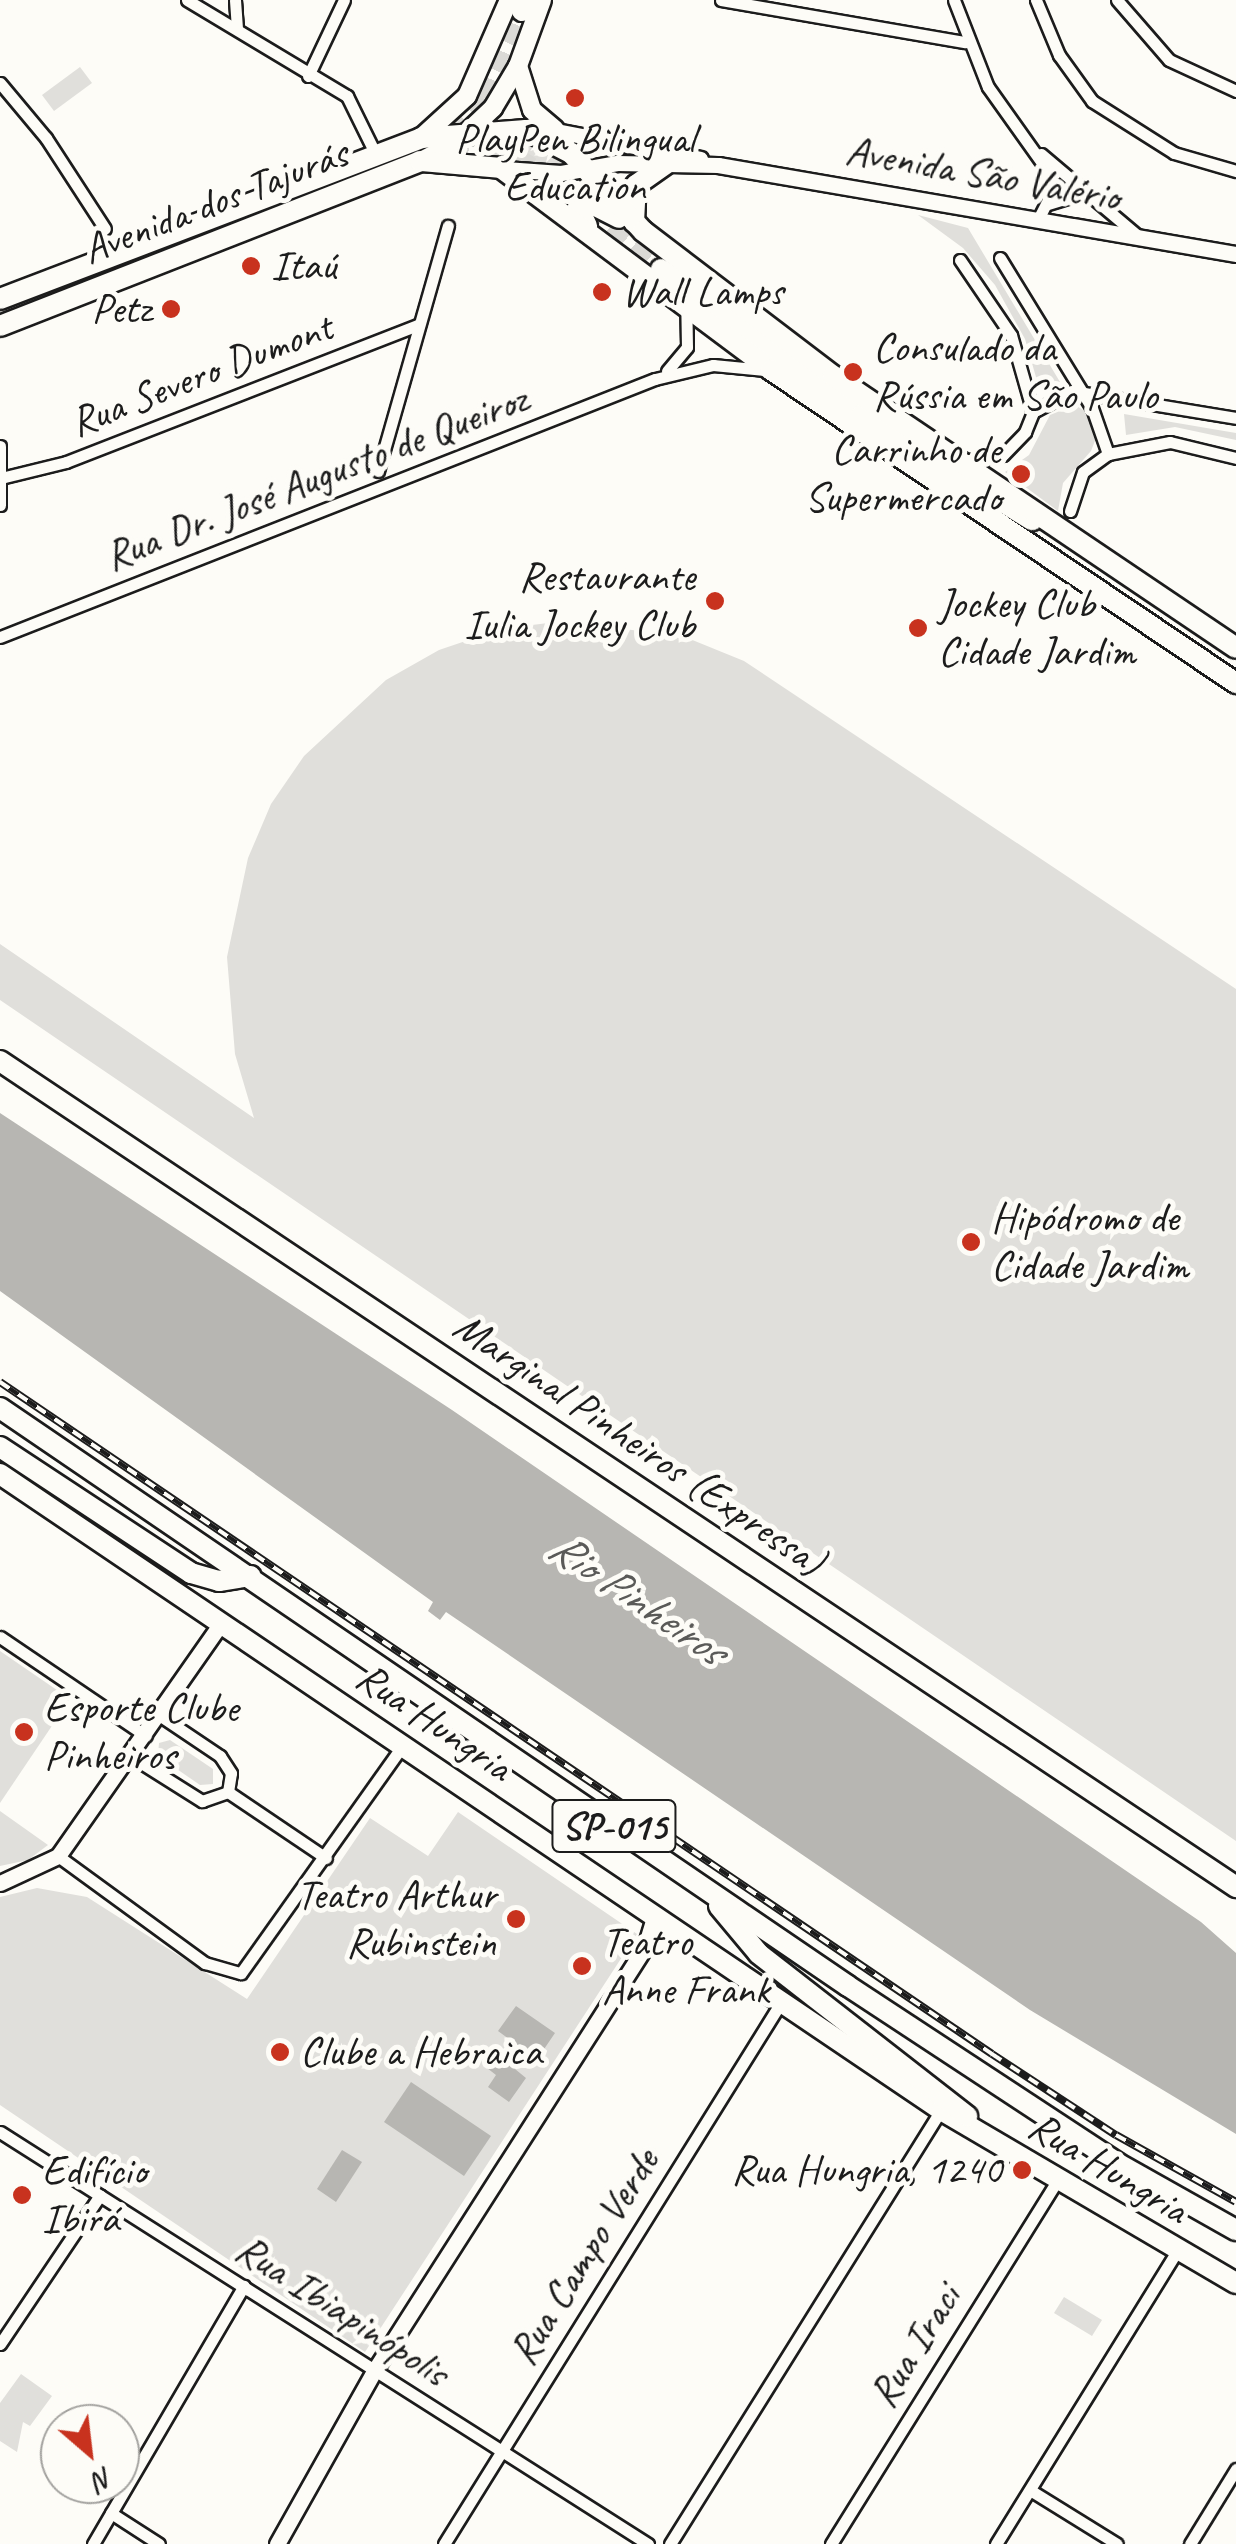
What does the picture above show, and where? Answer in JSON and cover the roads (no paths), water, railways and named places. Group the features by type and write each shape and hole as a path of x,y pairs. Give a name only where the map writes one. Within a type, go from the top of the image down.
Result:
{"highway":[{"name":"Avenida dos Tajurás","path":"0,298 421,138 462,138 526,130"},
{"path":"526,130 558,144 589,169 638,226"},
{"name":"Avenida dos Tajurás","path":"0,326 420,162"},
{"path":"420,162 501,168 590,230 771,370 1236,684"},
{"path":"638,226 636,184 668,163"},
{"path":"590,230 578,207 592,200 638,226 833,376 1236,648"},
{"path":"661,269 985,496 1101,554"},
{"path":"985,496 1041,554"},
{"name":"Marginal Pinheiros (Expressa)","path":"0,1061 1236,1887"},
{"name":"SP-015","path":"0,1408 706,1889 1117,2163 1236,2230"},
{"path":"0,1447 191,1574 219,1581 251,1576"},
{"name":"Rua Hungria","path":"0,1474 940,2110 1176,2253 1236,2283"},
{"path":"706,1889 759,1954 961,2109 984,2138"}],"main road":[{"path":"462,138 499,99 518,66 542,0"},
{"path":"421,138 448,120 473,85 519,4"},
{"path":"518,66 532,110 555,129"},
{"path":"473,85 481,100 499,99"},
{"name":"Avenida dos Tajurás","path":"420,162 462,138"}],"street":[{"path":"187,0 347,96 359,110 376,154"},
{"path":"211,14 215,0"},
{"path":"234,0 237,29"},
{"path":"308,76 344,0"},
{"path":"721,0 792,6 965,42"},
{"path":"954,0 965,42 988,87 1034,148 1050,180 1044,210"},
{"path":"1036,0 1058,55 1092,100 1174,153 1236,171"},
{"path":"1117,0 1169,60 1236,91"},
{"path":"0,83 46,138 104,228"},
{"name":"Avenida São Valério","path":"526,130 555,129 718,165 1044,210 1139,237 1236,254"},
{"path":"1034,148 1139,237"},
{"name":"Avenida São Valério","path":"501,168 718,165"},
{"path":"1044,210 1088,192"},
{"path":"378,471 448,226"},
{"path":"1000,258 1081,392 1108,454"},
{"path":"960,260 1011,334 1033,412"},
{"path":"656,379 685,354 686,307"},
{"name":"Rua Severo Dumont","path":"5,477 66,462 418,325"},
{"name":"Rua Dr. José Augusto de Queiroz","path":"0,637 656,379 713,364 771,370"},
{"path":"962,461 1002,455 1025,432 1033,412 1062,394 1081,392 1236,418"},
{"path":"1070,510 1083,472 1108,454 1170,442 1236,458"},
{"path":"0,446 5,477 0,506"},
{"path":"0,1883 58,1856 132,1756 220,1625"},
{"path":"0,1637 146,1736"},
{"path":"159,1715 220,1756 231,1773 228,1792"},
{"path":"58,1856 205,1963 234,1974 250,1967 403,1745"},
{"path":"132,1756 202,1801 228,1792"},
{"path":"228,1792 326,1858"},
{"path":"277,2544 374,2371 645,1947 654,1918"},
{"path":"645,1947 674,1932"},
{"name":"Rua Campo Verde","path":"444,2544 780,2004"},
{"path":"670,2544 940,2110"},
{"name":"Rua Ibiapinópolis","path":"0,2132 648,2544"},
{"name":"Rua Iraci","path":"830,2544 1056,2182"},
{"path":"0,2344 100,2195"},
{"path":"996,2544 1176,2253"},
{"path":"92,2544 244,2286"},
{"path":"1190,2544 1236,2468"},
{"path":"1030,2490 1116,2544"},
{"path":"111,2513 159,2544"}],"water":[{"name":"Rio Pinheiros","path":"0,1113 452,1410 1201,1922 1236,1953 1236,2134 1030,2010 446,1612 440,1620 428,1611 433,1602 0,1291"},
{"path":"516,2006 555,2033 538,2058 527,2051 515,2069 526,2078 509,2102 488,2087 496,2075 487,2068 499,2051 508,2056 517,2045 498,2031"},
{"path":"411,2082 491,2136 464,2176 384,2122"},
{"path":"342,2150 362,2162 336,2202 317,2189"}],"tunnel":[{"path":"452,135 484,98 522,11"},
{"path":"451,139 514,156 661,269"},
{"path":"0,314 129,265"}],"railway":[{"path":"0,1382 992,2054 1116,2135 1236,2202"}],"place":[{"name":"PlayPen Bilingual Education","path":"575,98"},
{"name":"Itaú","path":"251,266"},
{"name":"Wall Lamps","path":"602,292"},
{"name":"Petz","path":"171,309"},
{"name":"Consulado da Rússia em São Paulo","path":"853,372"},
{"name":"Carrinho de Supermercado","path":"1021,474"},
{"name":"Restaurante Iulia Jockey Club","path":"715,601"},
{"name":"Jockey Club Cidade Jardim","path":"918,628"},
{"name":"Hipódromo de Cidade Jardim","path":"971,1242"},
{"name":"Esporte Clube Pinheiros","path":"24,1732"},
{"name":"Teatro Arthur Rubinstein","path":"516,1919"},
{"name":"Teatro Anne Frank","path":"582,1966"},
{"name":"Clube a Hebraica","path":"280,2052"},
{"name":"Rua Hungria, 1240","path":"1022,2170"},
{"name":"Edifício Ibirá","path":"22,2195"}]}
